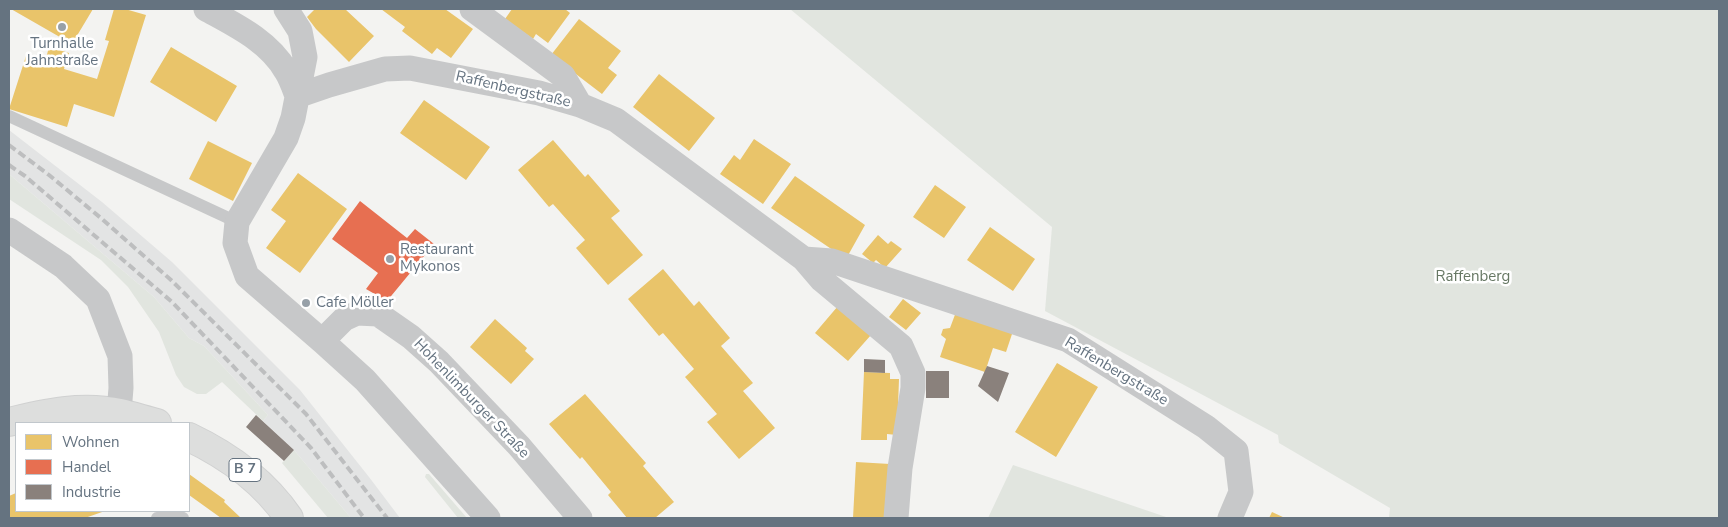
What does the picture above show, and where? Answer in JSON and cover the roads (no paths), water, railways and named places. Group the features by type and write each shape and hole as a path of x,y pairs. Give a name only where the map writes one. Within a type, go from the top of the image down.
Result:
{"main road":[{"path":"9,422 46,413 77,409 119,412 154,422"},
{"name":"B 7","path":"190,437 242,467 280,505 289,518"}],"street":[{"path":"206,9 241,29 272,53 286,70 297,96"},
{"path":"286,9 300,31 305,57 293,118 286,138 237,222 235,243 247,276 365,380 488,518"},
{"path":"472,9 563,76 580,105"},
{"name":"Raffenbergstraße","path":"297,96 385,69 410,68 539,93 580,105 616,120 804,259 822,280 901,346 913,373 913,388 900,468 896,518"},
{"path":"9,230 63,266 98,300 120,356 121,388 119,412"},
{"name":"Raffenbergstraße","path":"804,259 832,261 1068,340 1206,427 1236,451 1241,492 1230,518"},
{"name":"Hohenlimburger Straße","path":"322,341 344,319 357,313 378,314 411,337 439,362 519,446 580,518"}],"lane":[{"path":"9,116 237,222"},
{"path":"157,518 183,518"}],"railway":[{"path":"9,145 102,219 171,280 306,414 387,518"},
{"path":"9,165 25,176 172,302 311,448 364,518"}],"place":[{"name":"Turnhalle Jahnstraße","path":"62,27"},
{"name":"Restaurant Mykonos","path":"390,259"},
{"name":"Cafe Möller","path":"306,303"}],"park label":[{"name":"Raffenberg","path":"1473,277"}]}
